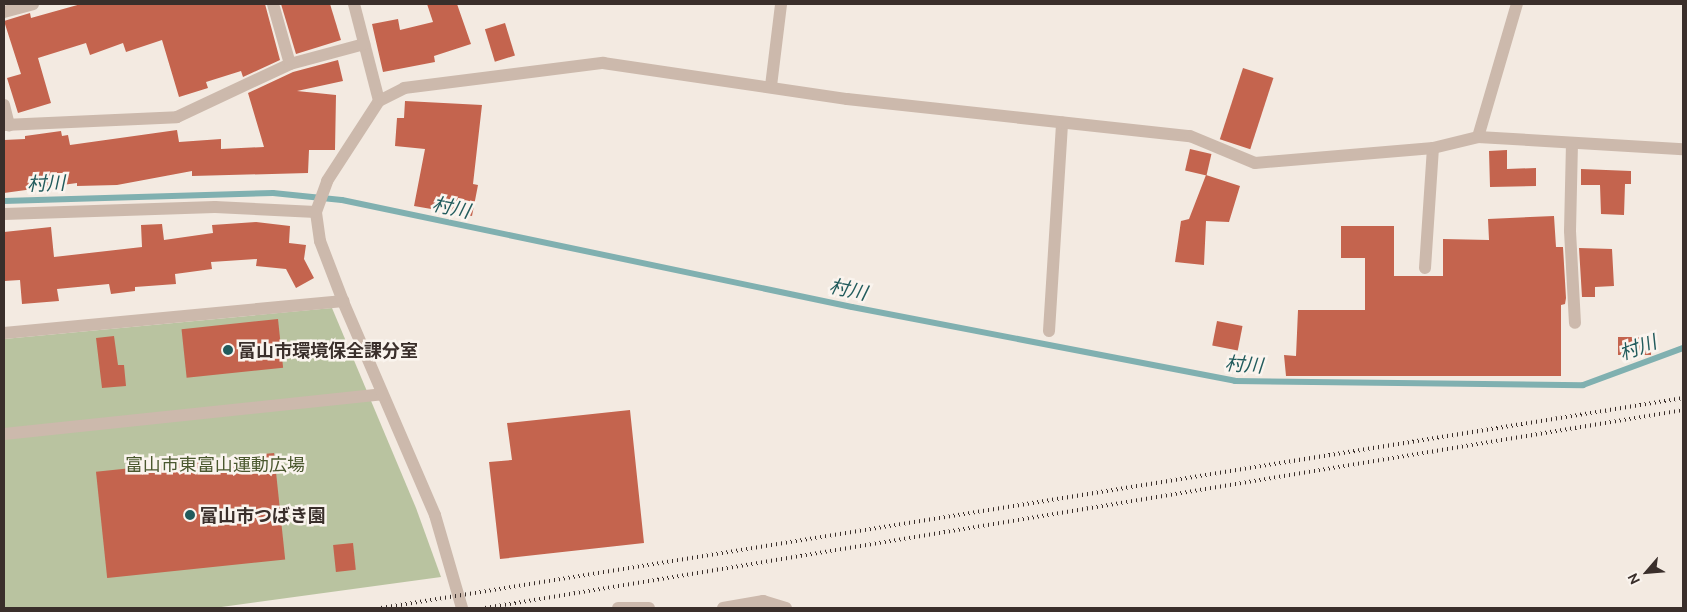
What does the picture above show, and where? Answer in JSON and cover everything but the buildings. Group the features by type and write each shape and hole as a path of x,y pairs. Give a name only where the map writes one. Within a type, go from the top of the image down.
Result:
{"street":[{"path":"4,12 33,4"},
{"path":"273,4 290,64"},
{"path":"354,4 378,101"},
{"path":"771,86 781,4"},
{"path":"1478,137 1517,4"},
{"path":"4,104 6,125 178,117 290,64 364,44"},
{"path":"462,608 435,515 415,463 382,394 343,301 320,241 316,212 326,184 378,101 404,88 603,63 771,86 847,99 1190,136 1255,163 1433,148 1478,137 1683,150"},
{"path":"1049,331 1062,122"},
{"path":"1572,143 1570,231 1576,323"},
{"path":"1425,268 1433,148"},
{"path":"4,214 215,208 316,212"},
{"path":"4,333 343,301"},
{"path":"4,434 382,394"},
{"path":"723,608 763,602 786,608"},
{"path":"618,608 649,608"}],"green space":[{"name":"富山市東富山運動広場","path":"332,308 416,508 441,577 214,608 4,608 4,339"}],"waterway":[{"name":"村川","path":"4,201 273,193 342,200 852,307 1235,381 1583,385 1683,348"}],"railway":[{"path":"381,608 1683,398"},
{"path":"485,608 1683,410"}],"place":[{"name":"富山市環境保全課分室","path":"228,350"},
{"name":"富山市つばき園","path":"190,515"}]}
